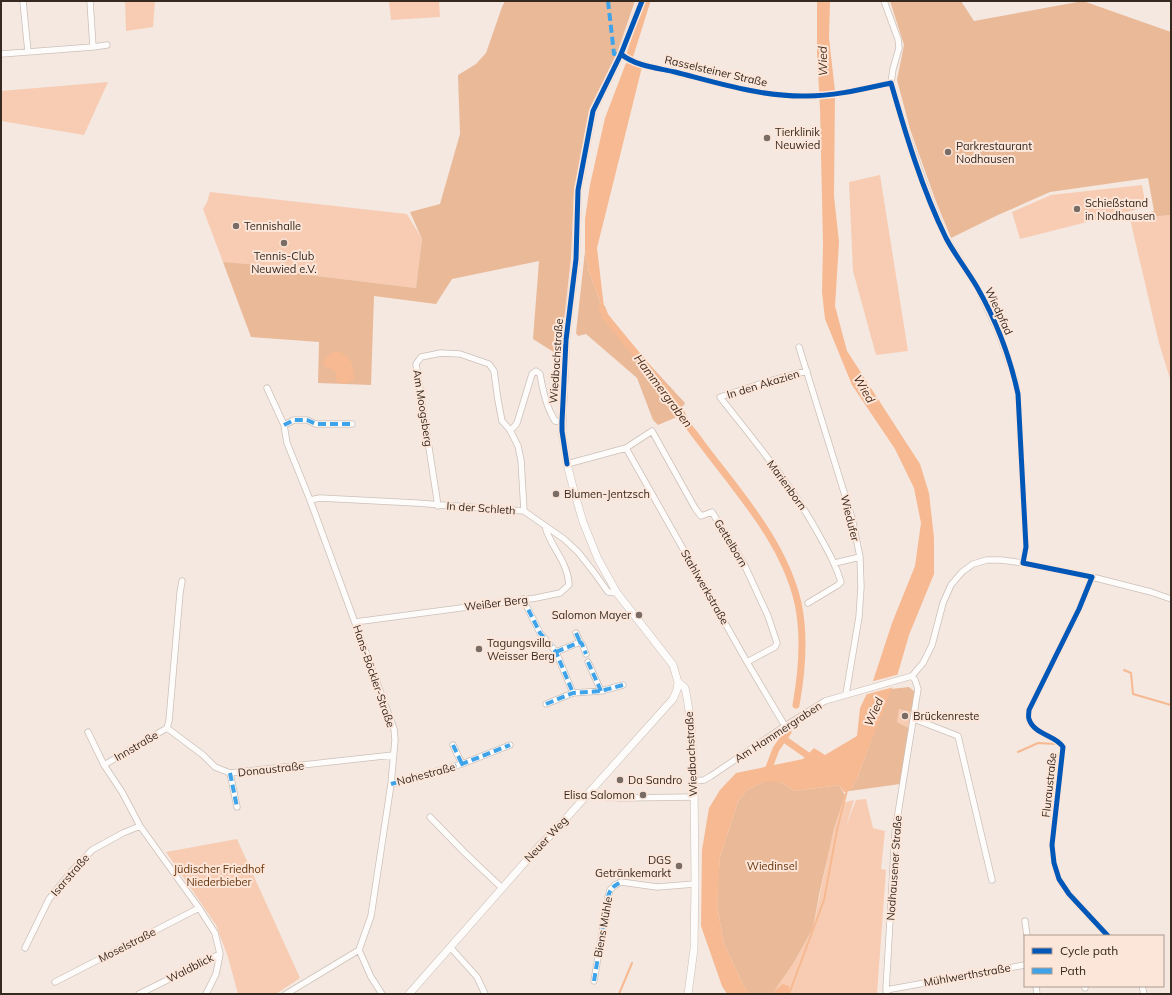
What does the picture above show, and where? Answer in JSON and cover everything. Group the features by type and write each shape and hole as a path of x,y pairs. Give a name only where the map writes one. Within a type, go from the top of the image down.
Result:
{"main road":[{"name":"Wiedbachstraße","path":"642,1 621,54 594,111 578,190 576,259 566,340 562,431 567,464 583,522 598,559 617,593 673,665 678,682 685,688 690,710 694,781 695,884 694,948 688,994"},
{"name":"Neuer Weg","path":"409,994 451,948 502,888 673,699 677,690 678,682"}],"street":[{"path":"23,1 28,52"},
{"path":"90,1 93,47"},
{"name":"Wiedpfad","path":"884,1 899,43 891,83 905,130 930,200 946,238 982,296 998,331 1015,379 1018,394 1026,547 1023,563"},
{"path":"1,54 107,45"},
{"name":"Rasselsteiner Straße","path":"621,54 626,59 646,65 750,91 780,95 809,96"},
{"name":"Wiedufer","path":"799,346 852,518 860,557 861,587 859,617 846,694"},
{"name":"Am Moogsberg","path":"438,506 416,364 421,357 441,353 460,354 489,364 494,371 502,421 510,430 518,446 524,511"},
{"path":"510,430 517,422 532,374 536,371 540,374 550,413 555,421 562,422"},
{"name":"In den Akazien","path":"720,397 766,382 807,371"},
{"name":"Hans-Böckler-Straße","path":"267,388 284,425 287,443 310,500 394,729 395,740 391,784 371,916 359,950"},
{"name":"Marienborn","path":"720,397 786,481 806,510 835,563 841,582 808,603"},
{"path":"284,425 294,420 307,420 316,424 352,424"},
{"name":"Gettelborn","path":"626,448 652,431 695,508 701,516 712,512 744,564 768,616 777,643 775,647 747,662"},
{"path":"567,464 626,448"},
{"name":"Stahlwerkstraße","path":"626,448 747,662 785,726"},
{"name":"In der Schleth","path":"310,500 320,498 524,511 564,539 578,552 608,592 617,593"},
{"name":"Weißer Berg","path":"355,622 550,596 560,593 569,584 567,573 561,556 546,533 544,526"},
{"path":"835,563 860,557"},
{"path":"912,676 923,663 932,645 942,603 951,585 958,576 973,564 987,560 1023,563 1092,578 1171,599"},
{"name":"Fluraustraße","path":"1092,578 1079,609 1029,710 1029,719 1035,727 1060,743 1063,747 1052,845 1054,863 1059,879 1069,894 1107,935"},
{"path":"167,728 169,721 179,600 182,581"},
{"path":"523,599 540,633 556,652 573,693"},
{"path":"576,633 586,654"},
{"path":"556,652 580,642"},
{"path":"588,662 601,691"},
{"name":"Am Hammergraben","path":"694,781 704,780 711,776 825,700 912,676"},
{"name":"Nodhausener Straße","path":"886,992 895,832 918,689 912,676"},
{"path":"546,704 573,693 601,691 622,685"},
{"path":"914,719 958,736 992,880"},
{"name":"Innstraße","path":"104,764 167,728"},
{"name":"Donaustraße","path":"167,728 215,767 230,773 393,754"},
{"path":"88,732 104,764 122,792 140,826 199,908 215,933 220,954 216,974 206,994"},
{"name":"Nahestraße","path":"453,745 462,764"},
{"name":"Nahestraße","path":"391,784 462,764 510,745"},
{"path":"230,773 237,807"},
{"path":"589,793 592,796 620,798 694,798"},
{"path":"430,817 502,888"},
{"name":"Isarstraße","path":"25,948 49,899 71,872 92,850 123,832 140,826"},
{"name":"Biens Mühle","path":"594,981 608,897 610,890 615,885 621,882 657,887 695,884"},
{"name":"Moselstraße","path":"55,982 199,908"},
{"path":"1025,921 1027,935"},
{"path":"451,948 477,977 485,994"},
{"path":"286,994 359,950 371,977 382,994"},
{"name":"Waldblick","path":"139,994 220,954"},
{"name":"Mühlwerthstraße","path":"886,992 1024,965"}],"green space":[{"path":"125,1 155,1 153,27 126,31"},
{"path":"389,1 439,1 440,17 391,20"},
{"path":"505,1 635,1 617,53 589,110 574,190 571,258 560,356 533,339 539,261 452,279 436,304 374,296 371,385 318,383 319,342 251,337 223,262 276,266 276,271 416,288 422,239 410,212 440,204 460,134 458,75 476,64 486,53"},
{"path":"890,1 961,1 974,21 1083,1 1171,32 1171,215 1130,219 1154,211 1148,178 1050,192 951,238 935,199 910,129 897,80 904,45"},
{"path":"108,82 84,135 1,121 1,91"},
{"path":"880,175 908,351 876,355 853,271 849,182"},
{"name":"Schießstand in Nodhausen","path":"1142,185 1146,207 1020,239 1012,212 1051,195"},
{"path":"210,192 407,214 422,239 416,288 276,271 276,266 223,262 203,209"},
{"path":"1171,215 1171,382 1159,343 1130,219"},
{"path":"585,251 589,272 605,316 685,403 677,417 658,425 653,420 637,378 586,334 578,336 576,333"},
{"path":"909,687 915,692 911,712 899,709 897,722 909,728 900,784 850,791 858,777 891,689"},
{"path":"899,709 911,712 909,728 897,722"},
{"name":"Wiedinsel","path":"763,782 780,782 795,791 839,785 845,795 834,828 813,928 793,964 772,994 751,994 745,989 724,944 717,906 718,879 720,857 738,801 747,790"},
{"path":"866,799 873,828 885,831 881,869 886,870 877,994 772,994 793,964 813,928 826,864 757,833 841,808 842,803 854,800 846,826 856,800"},
{"name":"Jüdischer Friedhof Niederbieber","path":"237,839 300,978 276,994 238,994 228,957 216,925 166,852"}],"water":[{"path":"817,1 830,1 829,38 835,91 834,196 839,242 835,306 847,351 920,464 929,493 934,538 934,574 909,635 898,673 858,777 850,791 844,792 839,785 795,791 780,782 763,782 747,790 738,801 720,857 717,906 724,944 745,989 751,994 727,994 722,986 701,926 702,850 709,808 720,790 736,773 803,759 814,748 825,755 857,736 860,708 873,681 892,623 915,566 921,523 914,488 895,449 852,385 825,319 822,292 823,244 820,108 817,53"},
{"path":"626,63 642,67 597,248 605,316 589,272 585,251 585,219 590,185 605,118"},
{"path":"338,351 349,358 352,365 354,378 348,382 337,382 334,371 324,366 323,363 329,355"},
{"path":"783,984 789,986 789,991 792,994 772,994 775,990"}],"pier":[{"path":"900,674 894,687 864,695 870,682"}],"waterway":[{"name":"Hammergraben","path":"630,55 647,1"},
{"name":"Hammergraben","path":"602,308 605,316 667,392 687,424 745,499 782,559 798,603 800,616 802,654 796,705"},
{"path":"1124,670 1131,673 1133,694 1171,705"},
{"name":"Hammergraben","path":"767,773 776,749 788,732"},
{"path":"784,739 814,760"},
{"path":"1018,752 1038,743 1056,744"},
{"name":"Wied","path":"789,994 824,900 837,830 847,790"},
{"path":"619,994 632,963"}],"marked path":[{"path":"608,1 614,54 621,54"},
{"path":"284,425 294,420 307,420 316,424 352,424"},
{"path":"523,599 540,633 556,652 573,693"},
{"path":"576,633 580,642"},
{"path":"556,652 580,642 586,654"},
{"path":"588,662 601,691"},
{"path":"546,704 573,693 601,691 623,685"},
{"path":"453,745 462,764"},
{"path":"391,784 462,764 510,745"},
{"path":"230,773 237,807"},
{"path":"594,981 608,897 612,888 621,882"}],"cycle path":[{"path":"567,464 562,422 566,340 576,259 578,190 593,111 621,54 642,1"},
{"path":"621,54 633,61 647,66 757,92 790,96 828,95 891,83 929,200 946,238 977,287 990,312 1002,339 1015,380 1018,394 1026,547 1023,563 1092,577 1079,609 1029,710 1029,719 1035,728 1060,743 1063,747 1052,845 1054,863 1059,879 1069,894 1107,935"}],"place":[{"name":"Tierklinik Neuwied","path":"767,138"},
{"name":"Parkrestaurant Nodhausen","path":"948,152"},
{"name":"Schießstand in Nodhausen","path":"1077,209"},
{"name":"Tennishalle","path":"236,226"},
{"name":"Tennis-Club Neuwied e.V.","path":"284,243"},
{"name":"Blumen-Jentzsch","path":"556,494"},
{"name":"Salomon Mayer","path":"639,615"},
{"name":"Tagungsvilla Weisser Berg","path":"479,649"},
{"name":"Brückenreste","path":"905,716"},
{"name":"Da Sandro","path":"620,780"},
{"name":"Elisa Salomon","path":"643,795"},
{"name":"DGS Getränkemarkt","path":"679,866"}]}
